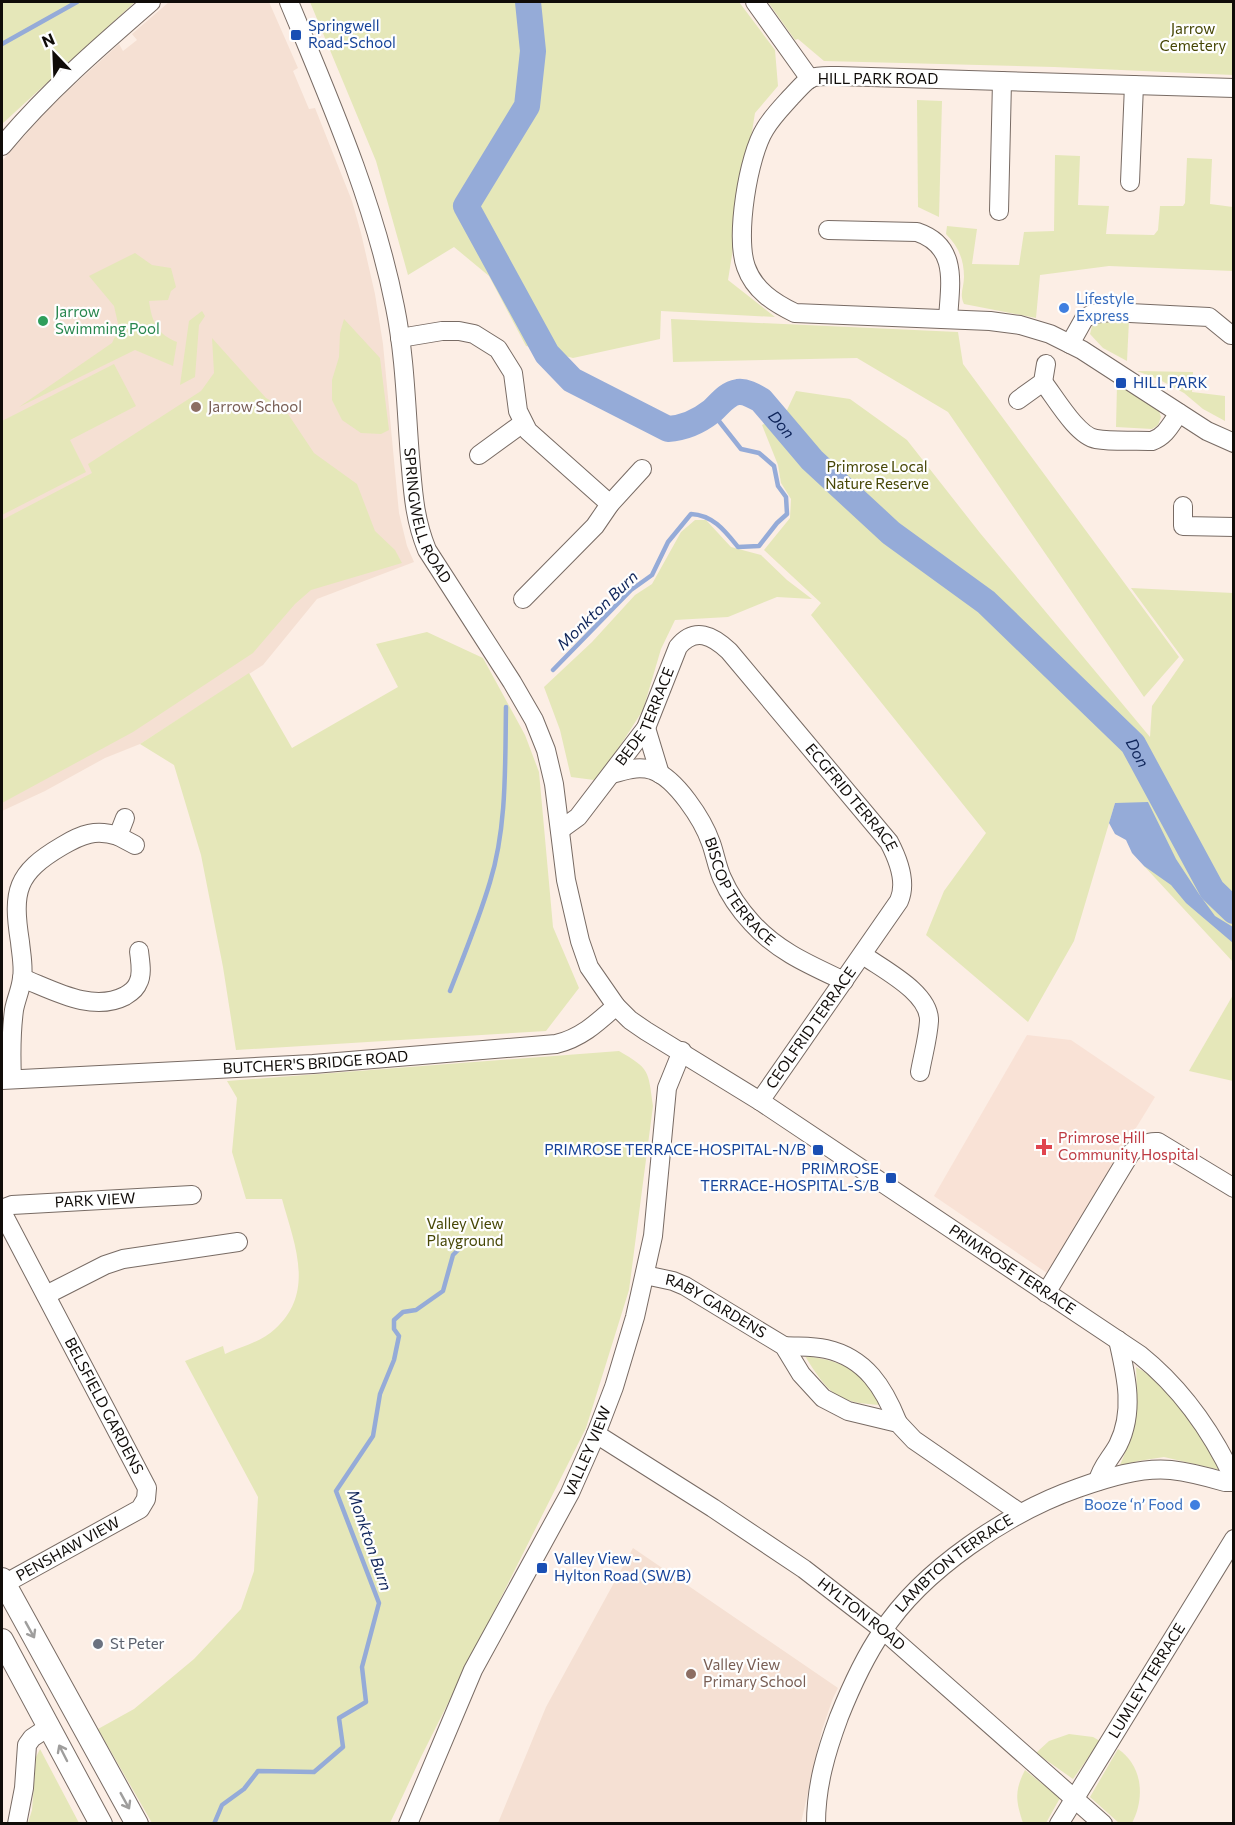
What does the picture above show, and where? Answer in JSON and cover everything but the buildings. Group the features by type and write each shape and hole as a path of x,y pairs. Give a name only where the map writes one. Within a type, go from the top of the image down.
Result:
{"main road":[{"path":"2,1583 137,1824"},
{"path":"2,1640 101,1824"},
{"path":"50,1726 76,1712"}],"street":[{"path":"2,146 25,118 101,45 151,2"},
{"name":"SPRINGWELL ROAD","path":"289,2 363,187 385,259 400,338 412,496 418,528 427,550 534,720 548,761 566,880 579,941 590,967 616,1006 630,1020 682,1051"},
{"path":"755,2 810,79"},
{"name":"HILL PARK ROAD","path":"1233,88 823,76 810,79 790,98 765,130 750,165 742,243 746,267 753,281 771,299 795,313 990,321 1020,325 1050,334 1070,344 1207,431 1233,443"},
{"path":"999,211 1002,81"},
{"path":"1130,182 1134,85"},
{"path":"828,230 917,232 928,236 947,256 950,270 948,319"},
{"path":"1070,344 1084,319 1092,314 1110,312 1209,317 1231,335"},
{"path":"400,338 442,331 459,331 474,334 498,349 513,373 518,411 528,431 610,504"},
{"path":"1018,400 1043,382 1046,364"},
{"path":"1043,382 1076,426 1084,434 1094,439 1152,441 1166,433 1179,413"},
{"path":"479,455 523,423"},
{"path":"523,599 595,526 610,504 642,469"},
{"path":"1183,506 1184,526 1233,527"},
{"name":"BEDE TERRACE","path":"560,830 578,817 646,728 678,647 684,640 697,635 705,635 720,643 734,656"},
{"name":"ECGFRID TERRACE","path":"734,656 889,842 894,851 901,877 902,895 863,955"},
{"name":"BISCOP TERRACE","path":"646,728 660,774 666,777 694,810 711,841 721,875 730,895 751,923 773,944 788,954 844,981"},
{"path":"612,774 632,768 652,770 660,774"},
{"path":"118,836 125,818"},
{"path":"7,1079 14,1008 22,978 11,942 19,887 28,872 42,859 89,833 105,832 135,845"},
{"path":"22,978 72,997 98,1002 122,997 148,983 139,951"},
{"path":"863,955 921,998 927,1009 929,1021 920,1072"},
{"name":"CEOLFRID TERRACE","path":"756,1099 863,955"},
{"name":"BUTCHER'S BRIDGE ROAD","path":"7,1079 324,1063 556,1044 572,1040 586,1032 616,1006"},
{"name":"PRIMROSE TERRACE","path":"682,1051 1118,1340 1161,1372 1204,1426 1225,1461 1233,1480"},
{"name":"VALLEY VIEW","path":"408,1824 473,1670 570,1493 614,1387 645,1275 653,1236 667,1088 682,1051"},
{"path":"1046,1293 1136,1147 1158,1142 1233,1188"},
{"name":"PARK VIEW","path":"2,1210 12,1205 192,1195"},
{"name":"BELSFIELD GARDENS","path":"2,1210 147,1488 146,1499 140,1509 132,1513"},
{"path":"46,1295 105,1265 123,1259 238,1242"},
{"name":"RABY GARDENS","path":"645,1275 660,1277 685,1286 698,1296 784,1346 825,1349 849,1357 878,1382 898,1423 914,1440 1020,1513"},
{"path":"1098,1481 1100,1472 1117,1448 1128,1414 1126,1374 1118,1340"},
{"name":"RABY GARDENS","path":"784,1346 801,1374 828,1401 848,1411 898,1423"},
{"name":"HYLTON ROAD","path":"596,1434 804,1569 883,1630 1103,1824"},
{"name":"LAMBTON TERRACE","path":"816,1824 817,1796 827,1752 858,1673 883,1630 929,1578 979,1540 1020,1513 1055,1496 1098,1481 1144,1471 1170,1470 1225,1482 1233,1480"},
{"name":"PENSHAW VIEW","path":"2,1583 132,1513"},
{"name":"LUMLEY TERRACE","path":"1059,1824 1233,1539"},
{"path":"17,1824 24,1788 27,1745 32,1738 50,1726"}],"shaded area":[{"name":"Jarrow School","path":"169,2 269,2 298,68 293,71 309,109 315,108 352,201 361,233 375,294 383,344 399,513 407,546 414,562 317,599 263,665 140,744 105,758 45,791 2,811 2,161 53,104 119,44 123,51 137,40 132,34"},
{"name":"Primrose Hill Community Hospital","path":"1027,1035 1071,1040 1155,1097 1047,1273 934,1196"},
{"name":"Valley View Primary School","path":"633,1548 838,1688 822,1730 801,1823 498,1823 546,1707"}],"green space":[{"path":"2,2 135,2 2,124"},
{"path":"310,2 739,2 775,50 778,86 755,113 728,280 775,317 661,311 660,339 573,358 526,346 489,276 454,247 408,275 376,161"},
{"name":"Jarrow Cemetery","path":"768,2 1233,2 1233,75 1054,67 824,61 798,39 795,40"},
{"path":"917,100 942,101 939,217 918,207"},
{"path":"1055,155 1080,156 1078,205 1109,206 1106,234 1154,235 1158,230 1160,206 1183,206 1185,203 1187,158 1212,159 1210,204 1233,207 1233,271 1109,266 1040,275 1036,318 964,304 962,297 963,264 957,248 946,234 947,226 977,229 972,264 1019,265 1024,232 1054,231"},
{"path":"135,253 152,265 171,268 176,287 171,291 168,300 149,301 152,315 160,331 177,342 173,366 135,350 19,407 112,343 119,328 114,306 89,276"},
{"path":"202,311 205,316 199,325 195,377 180,385 189,321"},
{"path":"344,319 380,358 389,430 381,434 361,433 342,420 332,400 332,380 339,357 340,333"},
{"path":"671,319 958,332 963,364 1179,657 1144,697 948,412 857,358 673,362"},
{"path":"1098,319 1129,320 1127,361 1103,348 1090,334 1092,326"},
{"path":"212,338 266,398 284,408 314,453 357,484 375,531 395,550 402,563 311,590 295,604 253,653 133,732 2,803 2,520 92,473 88,464 201,391 214,373"},
{"path":"114,364 136,406 70,440 86,472 2,515 2,421"},
{"path":"1137,371 1193,372 1192,392 1225,396 1225,421 1203,409 1184,393"},
{"path":"1117,385 1125,387 1159,411 1161,417 1158,425 1152,429 1116,427"},
{"name":"Primrose Local Nature Reserve","path":"796,391 850,399 907,440 980,533 1150,737 1152,706 1184,660 1131,588 1233,593 1233,962 1144,866 1147,803 1115,803 1074,941 1028,1022 926,935 944,891 986,833 811,615 821,603 764,550 790,518 791,499 781,483 778,465 762,425 772,420 778,429"},
{"path":"695,520 706,520 731,547 761,555 787,580 812,599 777,597 728,617 675,620 661,649 643,710 618,749 594,780 571,777 560,730 544,687 592,642 635,595 652,584 681,532"},
{"path":"427,632 483,658 525,735 539,772 553,927 579,988 546,1031 236,1050 223,967 201,855 174,765 140,744 249,673 292,748 398,687 376,644"},
{"path":"1233,995 1233,1081 1189,1071"},
{"name":"Valley View Playground","path":"619,1051 637,1062 646,1072 653,1106 629,1290 586,1428 390,1823 152,1823 98,1729 134,1709 194,1659 241,1609 254,1571 258,1497 185,1361 223,1346 225,1354 270,1333 288,1315 295,1299 298,1283 296,1250 282,1199 246,1199 232,1152 237,1098 227,1081"},
{"path":"805,1356 831,1361 850,1370 859,1376 881,1405 853,1402 835,1394 820,1379"},
{"path":"1136,1367 1163,1387 1185,1412 1220,1470 1164,1457 1119,1467 1132,1430"},
{"path":"1069,1734 1093,1737 1100,1741 1073,1779 1036,1753 1049,1741"},
{"path":"40,1749 79,1823 28,1823 32,1810 36,1757"},
{"path":"1118,1749 1133,1764 1139,1783 1139,1803 1132,1823 1119,1823 1090,1797"},
{"path":"1025,1770 1060,1798 1046,1823 1023,1823 1017,1796"}],"water":[{"path":"1148,802 1176,859 1199,894 1215,916 1233,927 1233,943 1186,903 1171,885 1144,866 1132,853 1126,840 1115,834 1109,823 1115,803"}],"waterway":[{"path":"2,44 77,2"},
{"name":"Don","path":"528,2 533,51 527,106 466,206 547,354 572,380 668,429 696,421 734,393 744,392 761,400 812,460 891,533 986,602 1133,744 1212,890 1234,911"},
{"name":"Monkton Burn","path":"553,670 631,590 652,575 668,542 691,514 706,517 712,521 738,547 759,546 787,514 786,497 778,486 774,466 759,453 741,449 711,411"},
{"name":"Monkton Burn","path":"450,991 481,910 496,861 504,796 506,707"},
{"name":"Monkton Burn","path":"214,1824 222,1805 244,1789 258,1771 314,1772 343,1747 339,1718 366,1702 362,1667 379,1603 336,1491 373,1436 380,1394 394,1360 399,1336 394,1329 394,1320 403,1312 416,1310 443,1291 453,1255 463,1245"}],"place":[{"name":"Springwell Road-School","path":"296,35"},
{"name":"Lifestyle Express","path":"1064,308"},
{"name":"Jarrow Swimming Pool","path":"43,321"},
{"name":"HILL PARK","path":"1121,383"},
{"name":"Jarrow School","path":"196,407"},
{"name":"Primrose Hill Community Hospital","path":"1044,1147"},
{"name":"PRIMROSE TERRACE-HOSPITAL-N/B","path":"818,1150"},
{"name":"PRIMROSE TERRACE-HOSPITAL-S/B","path":"891,1178"},
{"name":"Booze ‘n’ Food","path":"1195,1505"},
{"name":"Valley View - Hylton Road (SW/B)","path":"542,1568"},
{"name":"St Peter","path":"98,1644"},
{"name":"Valley View Primary School","path":"691,1674"}]}
